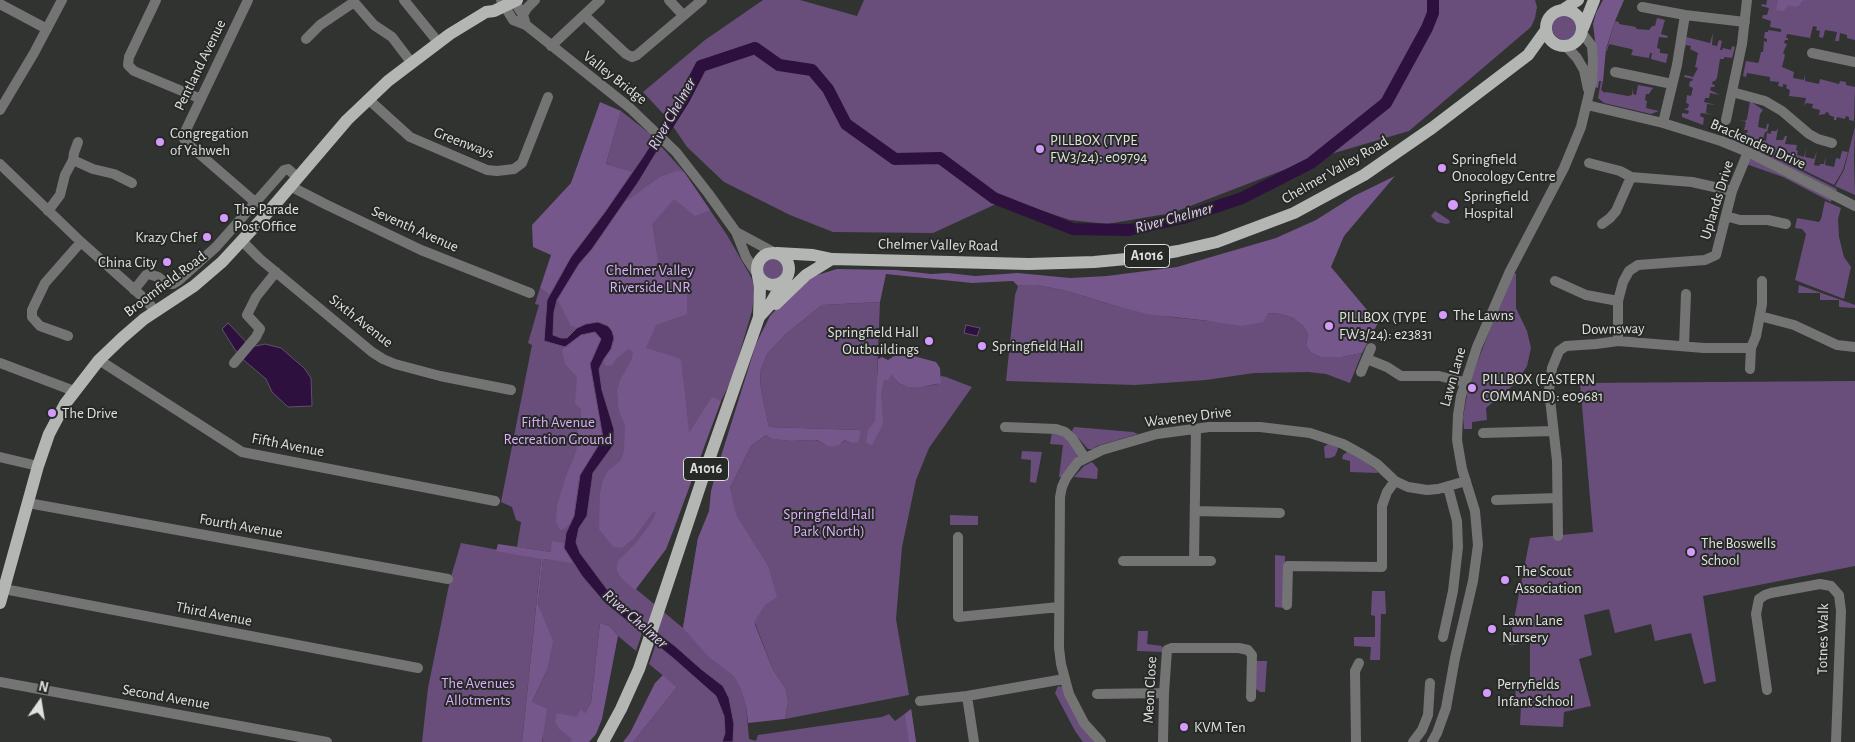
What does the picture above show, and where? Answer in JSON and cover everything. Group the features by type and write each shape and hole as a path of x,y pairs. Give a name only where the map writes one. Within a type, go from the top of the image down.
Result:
{"main road":[{"name":"A1016","path":"1546,30 1547,21 1551,15 1578,0"},
{"name":"A1016","path":"1562,46 1576,42 1583,30 1594,0"},
{"name":"Broomfield Road","path":"0,604 38,466 55,421 74,391 99,360 155,311 207,275 242,241 347,120 368,99 411,62 438,42 486,12 494,11 507,2"},
{"path":"1564,9 1577,14 1582,22 1583,30"},
{"path":"1546,30 1550,40 1562,46"},
{"name":"Chelmer Valley Road","path":"776,253 813,255 832,259 1029,264 1094,262 1145,257 1217,242 1294,213 1364,175 1425,133 1528,55 1546,30"},
{"name":"Chelmer Valley Road","path":"1528,55 1562,46"},
{"path":"776,253 785,258 789,264 789,272 785,280 774,286 762,282 758,275 757,264 767,254 776,253"},
{"name":"A1016","path":"750,343 760,331 772,310 787,293 806,275 832,259"},
{"name":"Chelmer Valley Road","path":"785,280 813,264 832,259"},
{"name":"A1016","path":"603,742 625,701 639,669 759,317 760,286 758,275"},
{"name":"A1016","path":"759,317 769,306 785,280"}],"street":[{"path":"0,110 62,0"},
{"path":"156,0 129,57 128,65 134,70 201,99"},
{"name":"Pentland Avenue","path":"248,0 185,132 184,139 255,202"},
{"path":"404,0 438,42"},
{"path":"524,20 527,8 535,0"},
{"path":"551,46 600,0"},
{"path":"669,0 683,15"},
{"path":"584,15 626,54 632,57 637,55 702,0"},
{"path":"1726,120 1747,0"},
{"path":"306,39 320,25 354,2 374,25 392,37 411,62"},
{"name":"Valley Bridge","path":"507,2 551,46 653,128 690,168 736,232 746,257 758,275"},
{"path":"0,4 47,29"},
{"path":"1642,7 1686,16 1744,22"},
{"path":"1663,124 1686,16"},
{"name":"Lawn Lane","path":"1432,742 1446,708 1478,545 1477,521 1459,458 1457,428 1459,405 1464,382 1510,271 1564,168 1581,127 1588,100 1594,60 1592,46 1583,30"},
{"name":"Lawn Lane","path":"1562,46 1578,58 1584,70 1588,100"},
{"path":"1812,53 1855,62"},
{"path":"1615,72 1672,84"},
{"path":"1732,92 1765,101 1787,115 1809,134 1832,143"},
{"name":"Greenways","path":"368,99 410,137 487,170 497,172 514,169 522,163 548,96"},
{"name":"Brackenden Drive","path":"1588,100 1694,132 1748,152 1855,206"},
{"path":"48,211 60,195 65,175 73,160 78,142"},
{"name":"Uplands Drive","path":"1618,341 1618,301 1626,275 1638,265 1705,260 1716,255 1732,191 1748,152"},
{"path":"73,160 93,169 114,174 132,184"},
{"path":"1589,163 1614,169 1631,176 1692,182 1732,191"},
{"path":"0,164 155,311"},
{"path":"134,290 146,275 149,274 158,277 167,284 173,284 178,281 211,252 284,170 288,170 294,181"},
{"path":"1602,224 1616,211 1631,176"},
{"name":"Seventh Avenue","path":"294,181 325,204 421,250 530,294"},
{"path":"1726,216 1748,221 1768,220 1786,224"},
{"name":"Valley Bridge","path":"736,232 776,253"},
{"name":"Sixth Avenue","path":"242,241 276,272 372,352 383,359 394,364 440,376 511,390"},
{"path":"68,336 40,326 32,317 32,310 46,283 81,242"},
{"path":"236,359 260,329 247,315 256,297 276,272"},
{"path":"1556,281 1586,294 1618,301"},
{"path":"1750,369 1751,348 1756,336 1762,304 1762,281"},
{"path":"1684,346 1686,294"},
{"path":"1760,316 1794,325 1836,344 1855,347"},
{"name":"Downsway","path":"1558,536 1557,461 1552,431 1549,390 1550,376 1559,351 1566,346 1618,341 1684,346 1751,348"},
{"path":"1361,372 1371,348"},
{"path":"1367,359 1406,377 1439,376 1464,382"},
{"name":"Fifth Avenue","path":"99,360 242,452 495,501"},
{"path":"0,363 74,391"},
{"name":"Waveney Drive","path":"1101,742 1084,723 1075,708 1064,678 1059,648 1060,497 1062,487 1072,469 1085,458 1149,436 1223,426 1270,427 1319,436 1343,444 1377,464 1395,481 1408,487 1427,490 1448,487 1466,481"},
{"path":"1005,427 1056,429 1065,432 1072,438 1085,458"},
{"path":"1194,561 1196,429"},
{"path":"1483,432 1552,431"},
{"path":"0,457 38,466"},
{"path":"1287,605 1288,566 1382,566 1382,506 1387,492 1395,481"},
{"path":"1443,637 1453,591 1458,541 1457,521 1448,487"},
{"path":"1496,500 1557,498"},
{"name":"Fourth Avenue","path":"28,503 448,579"},
{"path":"1195,511 1280,513"},
{"path":"958,537 958,617 1058,607"},
{"path":"1124,561 1211,561"},
{"name":"Totnes Walk","path":"1767,690 1756,614 1759,599 1771,593 1820,584 1831,586 1839,595 1841,611 1836,742"},
{"name":"Third Avenue","path":"4,590 418,668"},
{"name":"Meon Close","path":"1163,742 1167,650 1172,648 1239,648 1248,650 1252,655 1251,697"},
{"path":"1356,742 1355,671 1359,663"},
{"path":"920,702 966,696 1064,678"},
{"name":"Second Avenue","path":"0,682 327,742"},
{"path":"1412,742 1422,730 1428,715 1430,683"},
{"path":"1097,694 1164,693"},
{"path":"966,696 974,742"}],"green space":[{"path":"763,0 800,0 857,16 864,0 1535,0 1537,7 1531,27 1409,131 1307,161 1172,213 1107,224 1070,220 1007,199 933,233 833,232 790,215 724,182 687,147 668,119 643,92 705,40"},
{"path":"1603,0 1624,0 1606,49 1603,81 1599,81 1598,88 1595,87 1596,49 1593,24"},
{"path":"1767,0 1855,0 1855,40 1847,38 1847,35 1840,33 1839,41 1835,41 1837,32 1825,30 1823,38 1819,37 1820,31 1816,30 1817,27 1813,26 1810,38 1787,34 1786,38 1788,40 1785,40 1784,43 1787,44 1783,53 1785,55 1782,67 1794,72 1793,78 1804,80 1805,74 1805,81 1819,84 1820,79 1839,84 1840,81 1855,87 1854,121 1849,120 1849,117 1846,116 1845,119 1837,117 1834,120 1834,117 1826,112 1819,115 1820,110 1812,108 1813,104 1806,103 1804,106 1806,98 1789,96 1790,90 1786,88 1787,85 1783,84 1783,87 1778,86 1779,82 1770,81 1770,77 1747,73 1746,77 1743,76 1746,61 1758,63 1759,61 1761,52 1763,52 1764,41 1767,42 1767,39 1764,38 1765,32 1768,32 1768,30 1781,32 1781,29 1770,27 1771,21 1762,18 1763,15 1767,15 1769,8 1761,6 1762,4 1766,5"},
{"path":"1778,0 1808,0 1802,1 1800,5 1795,7 1789,5 1783,11 1776,10"},
{"path":"1565,14 1574,18 1578,27 1574,36 1565,40 1556,36 1552,27 1556,18"},
{"path":"1657,18 1665,20 1661,34 1668,36 1667,38 1659,37 1657,48 1660,49 1660,53 1668,54 1666,63 1651,59 1652,53 1650,53 1649,58 1631,55 1633,50 1631,49 1609,44 1606,51 1615,21 1619,22 1619,24 1636,27 1636,29 1649,30 1652,26 1655,26"},
{"path":"1713,33 1712,45 1717,46 1719,40 1722,41 1720,50 1723,48 1731,50 1732,46 1735,47 1732,58 1724,57 1724,59 1720,59 1717,78 1712,84 1715,85 1710,90 1720,95 1710,93 1709,98 1705,98 1704,102 1716,105 1707,104 1706,113 1714,115 1701,113 1700,116 1704,118 1703,125 1682,117 1682,113 1688,114 1689,111 1684,109 1688,108 1689,104 1686,103 1687,95 1691,96 1693,88 1689,86 1690,81 1693,79 1684,77 1685,75 1693,77 1698,68 1695,67 1698,53 1690,49 1691,46 1686,45 1684,47 1686,37 1710,43"},
{"path":"1601,81 1603,81 1601,90 1605,93 1628,96 1632,95 1633,87 1633,94 1636,95 1638,85 1654,88 1649,94 1646,94 1646,108 1659,111 1651,114 1604,103 1598,98"},
{"path":"1750,101 1763,110 1760,114 1758,127 1766,129 1767,124 1769,124 1763,140 1766,141 1767,133 1771,134 1771,131 1776,131 1778,128 1776,140 1783,140 1787,136 1785,144 1797,145 1797,155 1804,157 1806,148 1805,157 1814,159 1817,151 1814,165 1819,166 1824,164 1826,156 1825,165 1834,167 1836,158 1840,159 1842,151 1848,152 1843,170 1834,185 1744,141 1749,141 1750,138 1743,136 1748,130 1744,130 1746,122 1739,120 1745,121 1747,119"},
{"name":"Chelmer Valley Riverside LNR","path":"600,102 621,111 606,164 633,172 615,198 621,205 660,177 677,171 684,172 710,210 695,216 674,199 652,224 660,274 687,295 687,314 656,325 646,348 681,359 689,433 712,397 721,401 666,549 635,590 622,579 617,571 618,561 637,542 656,512 654,511 634,538 622,548 613,547 599,529 600,493 603,480 608,471 621,460 624,451 625,425 619,411 617,391 620,380 631,361 633,352 628,349 612,365 607,366 604,364 604,359 611,349 612,331 608,326 598,322 577,328 571,326 559,302 540,288 551,255 533,247 532,225 571,183"},
{"path":"621,111 649,133 684,172 727,235 751,277 755,288 752,311 732,379 721,401 674,529 666,549 636,589 683,628 698,538 730,488 751,446 766,435 775,439 790,441 816,440 827,445 842,443 845,440 851,443 861,430 769,427 761,390 760,372 767,354 787,333 822,305 880,302 877,377 891,375 900,384 907,387 922,387 938,384 941,376 972,387 929,448 916,480 902,547 896,619 909,695 785,719 788,703 786,689 773,670 755,623 746,705 749,739 756,741 758,735 882,717 889,714 895,721 911,709 916,742 633,742 677,687 649,664 656,644 642,633 636,651 618,636 610,626 600,623 591,702 585,713 576,717 560,730 573,739 570,742 542,742 532,702 547,670 543,620 538,605 543,559 573,562 551,552 517,547 521,522 516,520 512,507 501,502 532,345 528,343 539,305 535,304 540,288 550,295 632,172 606,164"},
{"path":"1855,127 1855,195 1835,186 1844,170"},
{"path":"1729,137 1772,156 1837,189 1836,192 1728,140"},
{"path":"1752,159 1832,198 1831,202 1783,177 1746,164 1748,160"},
{"path":"1395,176 1344,236 1331,267 1378,323 1362,353 1342,357 1321,357 1311,353 1306,346 1308,334 1303,326 1293,318 1281,314 1268,313 1263,322 1242,326 1147,314 1067,291 1037,285 1018,286 1013,281 972,283 886,274 880,302 822,305 787,333 767,354 760,372 761,390 769,427 861,430 858,442 851,443 845,440 839,445 830,447 817,440 790,441 773,439 766,435 751,446 730,488 736,515 768,566 777,597 765,605 754,622 773,670 786,689 788,703 785,719 748,723 746,705 734,676 709,657 683,628 698,538 709,511 711,491 717,469 756,344 770,316 792,292 814,276 837,269 896,270 975,276 1018,273 1070,278 1107,276 1177,267 1276,238 1316,220 1354,196"},
{"path":"1825,201 1841,208 1838,219 1839,237 1844,257 1851,267 1844,299 1795,280 1806,234 1802,229 1795,228 1797,218 1819,222"},
{"path":"1435,211 1449,220 1450,223 1437,222 1431,216"},
{"path":"769,258 777,258 784,265 784,273 777,280 769,280 762,273 762,265"},
{"path":"1512,272 1516,274 1516,308 1527,331 1531,348 1527,366 1517,382 1486,408 1487,420 1472,422 1472,429 1464,429 1463,417 1469,384"},
{"path":"1037,285 1067,291 1116,306 1171,317 1209,321 1268,313 1281,314 1293,318 1303,326 1308,334 1306,346 1311,353 1321,357 1342,357 1362,353 1350,383 1326,374 1308,372 1254,373 1206,380 1135,385 1006,381 1015,295 1018,286"},
{"path":"1799,285 1855,305 1855,308 1839,307 1839,300 1820,300 1820,293 1798,293"},
{"path":"595,332 601,339 590,364 603,438 580,475 574,516 569,525 560,530 556,521 557,506 576,452 579,439 577,428 581,419 581,409 575,403 577,377 565,364 562,350 581,335"},
{"path":"910,355 936,362 940,368 941,383 922,387 907,387 900,384 891,375 888,380 884,380 881,394 883,424 872,445 868,444 866,442 868,430 875,421 878,359 882,357 888,360 894,356"},
{"name":"The Boswells School","path":"1855,381 1855,566 1703,596 1716,681 1704,684 1691,633 1655,641 1651,624 1615,633 1609,609 1584,615 1592,655 1579,659 1591,706 1564,712 1563,727 1520,725 1521,705 1515,704 1516,681 1530,681 1530,643 1509,645 1530,538 1593,532 1580,383"},
{"path":"1074,427 1138,434 1088,449 1072,431"},
{"path":"1052,432 1070,441 1077,453 1077,458 1062,477 1059,477 1063,445 1050,444"},
{"path":"1328,444 1338,449 1335,456 1325,458 1324,447"},
{"path":"1022,451 1042,452 1036,483 1030,482 1031,460 1021,459"},
{"path":"1347,452 1364,461 1378,473 1350,472 1350,461 1342,459 1343,455"},
{"path":"1092,462 1098,469 1097,479 1074,477 1084,466"},
{"path":"950,515 978,516 978,525 950,525"},
{"path":"552,541 564,543 564,548 573,563 543,559 538,605 553,641 547,670 532,702 547,709 542,742 522,742 541,559 496,551 498,544 551,552"},
{"name":"The Avenues Allotments","path":"461,543 541,558 522,742 422,742 428,688 450,580"},
{"path":"1275,555 1285,556 1284,608 1275,607"},
{"path":"1372,591 1385,591 1386,614 1381,614 1380,660 1370,660 1371,647 1354,646 1354,637 1375,637 1375,616 1371,615"},
{"path":"600,623 610,626 618,636 602,719 596,734 589,742 570,742 572,739 560,730 555,722 557,713 576,717 581,710 585,713 591,702"},
{"path":"1138,631 1148,631 1147,644 1162,646 1163,652 1137,651"},
{"path":"1256,661 1267,661 1265,692 1260,692 1255,688"},
{"path":"663,675 677,687 633,742 623,742 630,733 655,683"},
{"path":"1058,686 1063,687 1096,742 1083,742 1075,731 1055,693"},
{"path":"911,709 916,742 909,742 905,714"}],"water":[{"path":"662,127 668,133 639,181 592,249 579,264 557,300 554,312 553,335 567,338 577,328 598,322 608,326 614,338 611,349 599,369 602,390 614,429 614,439 612,447 593,473 587,516 579,528 576,542 580,553 615,600 723,686 729,698 734,724 733,742 722,742 725,733 724,716 716,696 673,658 605,603 582,576 564,548 566,533 574,516 580,475 603,438 590,364 601,339 595,332 581,335 565,347 544,341 547,300 571,257 605,212"},
{"path":"228,323 249,345 265,344 281,348 304,368 311,378 312,406 288,407 272,392 266,379 239,356 222,329"},
{"path":"966,325 980,328 977,336 964,333"}],"waterway":[{"name":"River Chelmer","path":"656,143 684,99 701,66 755,48 779,65 812,70 828,89 846,124 895,159 940,158 994,198 1073,229 1129,230 1183,218 1242,198 1311,163 1386,103 1427,28 1433,13 1433,0"}],"place":[{"name":"Congregation of Yahweh","path":"160,142"},
{"name":"PILLBOX (TYPE FW3/24): e09794","path":"1040,149"},
{"name":"Springfield Onocology Centre","path":"1442,168"},
{"name":"Springfield Hospital","path":"1453,205"},
{"name":"The Parade Post Office","path":"224,218"},
{"name":"Krazy Chef","path":"207,237"},
{"name":"China City","path":"167,262"},
{"name":"The Lawns","path":"1443,315"},
{"name":"PILLBOX (TYPE FW3/24): e23831","path":"1329,326"},
{"name":"Springfield Hall Outbuildings","path":"929,341"},
{"name":"Springfield Hall","path":"982,346"},
{"name":"PILLBOX (EASTERN COMMAND): e09681","path":"1472,388"},
{"name":"The Drive","path":"52,413"},
{"name":"The Boswells School","path":"1691,552"},
{"name":"The Scout Association","path":"1505,580"},
{"name":"Lawn Lane Nursery","path":"1492,629"},
{"name":"Perryfields Infant School","path":"1487,693"},
{"name":"KVM Ten","path":"1184,727"}],"park label":[{"name":"Fifth Avenue Recreation Ground","path":"558,430"},
{"name":"Springfield Hall Park (North)","path":"829,522"}]}
